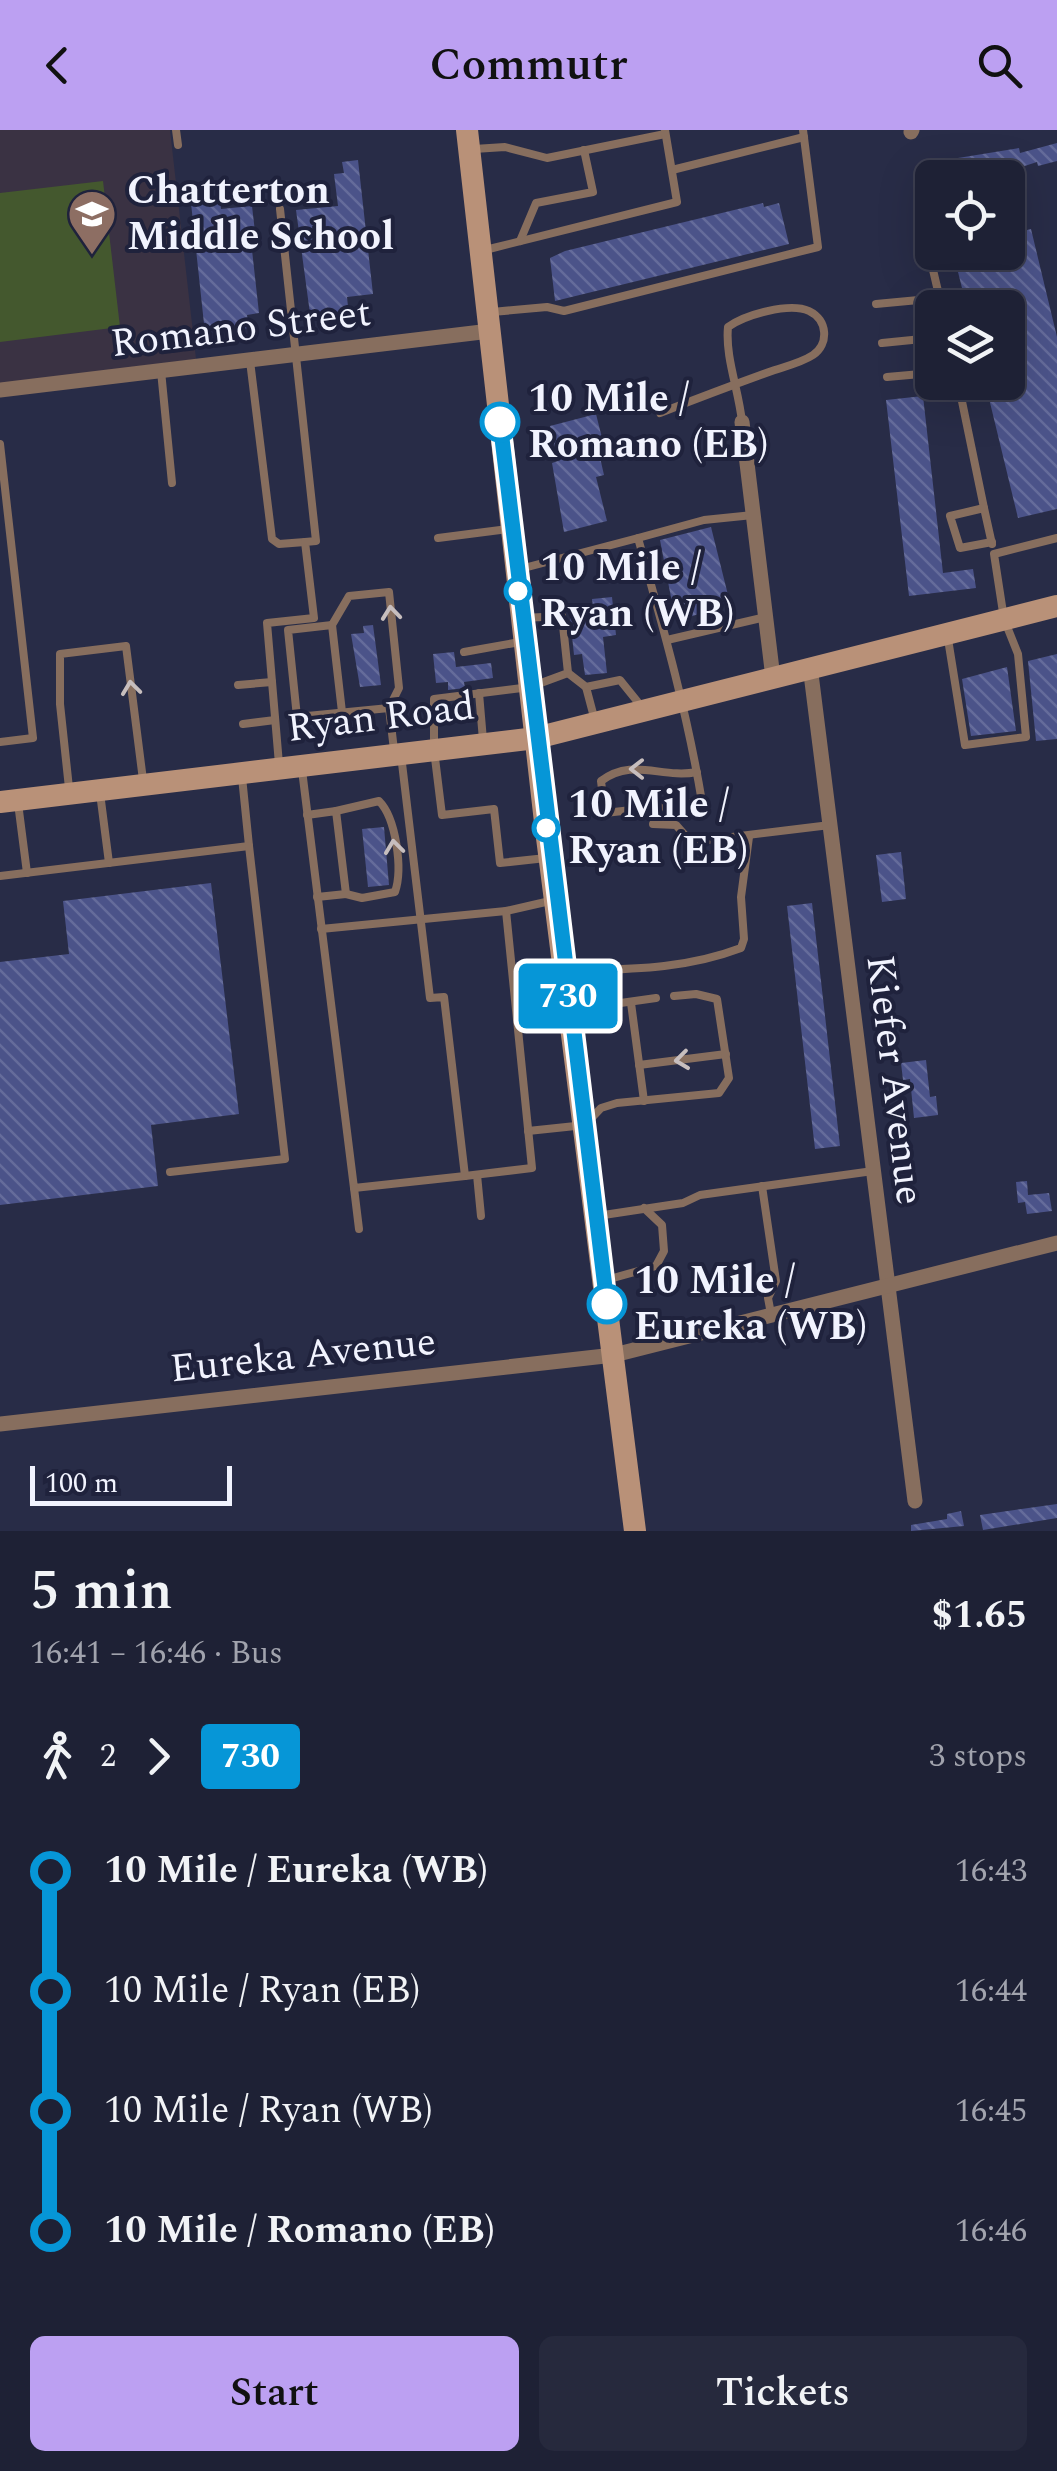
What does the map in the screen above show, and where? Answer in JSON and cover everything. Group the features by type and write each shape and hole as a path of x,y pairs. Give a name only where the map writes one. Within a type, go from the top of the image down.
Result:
{"main road":[{"path":"468,140 550,858 635,1531"},
{"name":"Ryan Road","path":"9,801 536,738 1057,606"}],"street":[{"name":"Romano Street","path":"0,390 294,356 489,322"},
{"path":"742,422 773,678"},
{"name":"Kiefer Avenue","path":"810,666 916,1501"},
{"name":"Eureka Avenue","path":"0,1424 614,1355 1057,1243"}],"lane":[{"path":"176,130 178,145"},
{"path":"468,140 547,158 665,132 677,202 480,251"},
{"path":"489,322 548,307 564,311 818,248 803,134 672,170"},
{"path":"520,241 536,203 593,192 584,150"},
{"path":"250,361 272,540 279,544 316,541 280,209"},
{"path":"876,304 915,303"},
{"path":"660,413 737,384 812,356 823,345 825,333 820,320 809,311 794,308 740,318 728,327 737,384 742,422"},
{"path":"882,343 915,340"},
{"path":"161,371 172,483"},
{"path":"887,377 915,375"},
{"path":"947,633 966,745 1026,737 1018,654 1004,619 962,400"},
{"path":"0,444 33,738 0,742"},
{"path":"984,508 950,516 960,548 992,542"},
{"path":"516,570 704,520 754,516"},
{"path":"438,538 513,528"},
{"path":"638,538 685,700 697,772 702,802 606,812 601,781 616,770 638,767 676,776 697,772"},
{"path":"994,554 1057,538"},
{"path":"305,542 314,618 267,623 275,720 307,815 359,1229"},
{"path":"342,712 332,625 349,596 389,592 399,688 389,708 422,919 430,998 444,997 465,1176"},
{"path":"464,652 562,616 568,673 586,687 596,723"},
{"path":"667,640 766,617"},
{"path":"332,625 288,630 297,717 389,708"},
{"path":"70,794 60,654 126,646 143,785"},
{"path":"550,858 500,863 494,809 442,815 434,750 434,699 530,687 568,673"},
{"path":"586,687 620,680 645,710"},
{"path":"238,685 272,682"},
{"path":"479,694 483,744"},
{"path":"243,724 275,720"},
{"path":"170,1172 285,1159 241,773"},
{"path":"100,790 108,863"},
{"path":"9,801 28,873"},
{"path":"307,815 379,802 388,810 395,844 395,892 362,898 346,894 318,897"},
{"path":"336,810 346,894"},
{"path":"653,824 676,826 691,842 830,825"},
{"path":"565,971 662,969 696,964 741,948 741,897 749,837"},
{"path":"0,876 250,846"},
{"path":"321,929 506,910 556,900"},
{"path":"354,1188 532,1168 506,910"},
{"path":"528,1131 585,1125 601,1108 719,1093 729,1078 718,999 696,994 674,996"},
{"path":"570,1010 656,998"},
{"path":"631,1003 644,1102"},
{"path":"639,1065 726,1054"},
{"path":"596,1216 873,1171"},
{"path":"477,1175 482,1216"},
{"path":"762,1186 776,1281 768,1298 771,1314"},
{"path":"604,1280 656,1266 664,1237 662,1225 644,1208"}],"shaded area":[{"name":"Chatterton Middle School","path":"0,130 170,130 196,359 0,384"}],"green space":[{"path":"103,181 120,327 0,342 0,193"}],"building":[{"path":"1057,143 1057,161 1038,166 1037,162 1025,166 1025,160 958,158 1019,148 1020,153"},
{"path":"358,160 373,294 347,297 349,316 311,321 296,210 338,206 334,174 344,173 342,162"},
{"path":"220,200 221,209 252,206 255,232 250,232 259,313 247,315 249,328 205,333 191,203"},
{"path":"763,203 764,207 779,203 789,244 555,301 550,258 565,251"},
{"path":"1031,229 1057,337 1057,509 1018,518 989,400 1025,400 1025,290 962,290 958,270 1025,270 1025,231"},
{"path":"915,397 923,400 943,573 973,569 976,588 909,596 886,400"},
{"path":"596,414 602,438 596,440 604,475 596,477 607,521 564,532 552,463 558,461 550,426"},
{"path":"711,527 730,603 684,619 674,613 660,540"},
{"path":"612,597 616,635 603,637 607,673 585,675 582,654 574,655 570,617 594,615 592,599"},
{"path":"373,625 381,685 360,687 351,634 364,633 363,626"},
{"path":"454,652 456,667 491,663 493,678 464,682 465,688 448,690 448,682 436,683 433,654"},
{"path":"1057,654 1057,739 1036,741 1028,661"},
{"path":"1007,667 1016,731 971,736 962,679"},
{"path":"384,827 389,885 368,887 362,829"},
{"path":"901,852 906,899 882,902 876,855"},
{"path":"211,883 239,1114 151,1125 158,1186 0,1205 0,962 69,954 63,901"},
{"path":"812,903 840,1146 815,1149 787,906"},
{"path":"926,1060 930,1097 936,1096 938,1115 914,1118 910,1079 903,1080 901,1063"},
{"path":"1027,1181 1028,1195 1049,1193 1052,1211 1027,1214 1025,1202 1018,1203 1016,1182"},
{"path":"1057,1504 1057,1518 983,1530 980,1515"},
{"path":"961,1511 964,1526 911,1531 911,1525 947,1519 947,1514"}],"bus line":[{"name":"730","path":"500,422 545,822 607,1304"}],"place":[{"name":"Chatterton Middle School","path":"92,256"},
{"name":"10 Mile / Romano (EB)","path":"500,422"},
{"name":"10 Mile / Ryan (WB)","path":"518,591"},
{"name":"10 Mile / Ryan (EB)","path":"546,828"},
{"name":"10 Mile / Eureka (WB)","path":"607,1304"}]}
